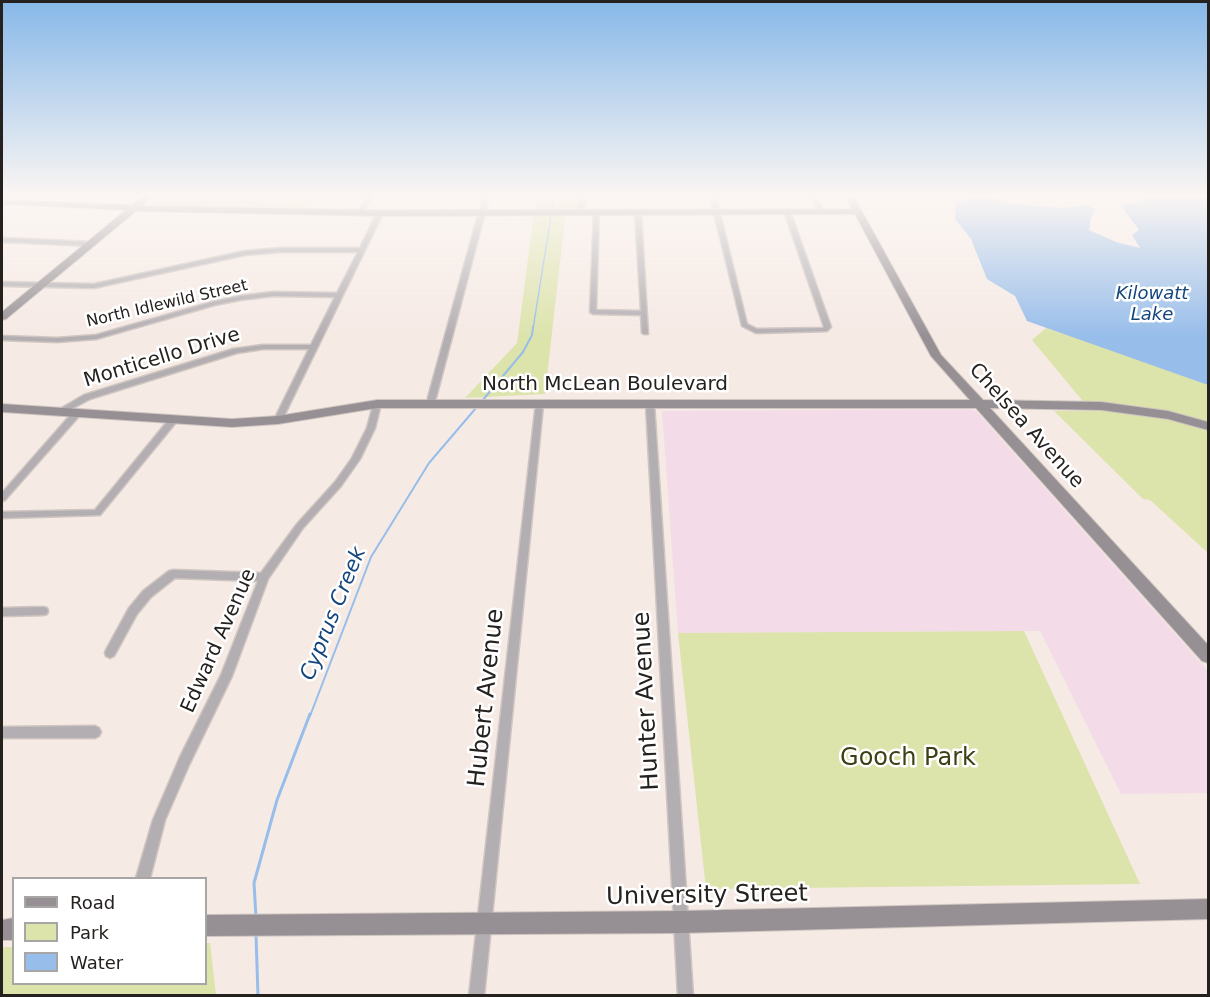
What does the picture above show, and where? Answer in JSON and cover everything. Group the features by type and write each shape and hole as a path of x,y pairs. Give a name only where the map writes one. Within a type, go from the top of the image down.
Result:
{"street":[{"path":"81,244 92,244"},
{"path":"2,317 92,244"},
{"path":"278,420 365,244"},
{"path":"430,405 474,244"},
{"path":"595,244 593,312 644,312"},
{"path":"640,244 646,333"},
{"path":"724,244 744,325 756,331 813,331 828,327 798,244"},
{"name":"Chelsea Avenue","path":"875,244 936,356 1209,656"},
{"path":"2,284 84,286 112,283 226,256 261,251 362,250"},
{"name":"North Idlewild Street","path":"2,338 57,340 96,337 214,303 240,298 273,294 338,295"},
{"name":"Monticello Drive","path":"59,412 87,397 236,351 263,347 313,347"},
{"name":"North McLean Boulevard","path":"2,408 232,423 278,420 377,404 978,403 1101,406 1168,415 1209,426"},
{"name":"Edward Avenue","path":"144,877 159,820 184,761 226,676 264,577 300,526 357,459 371,428 377,404"},
{"name":"Hunter Avenue","path":"650,404 686,996"},
{"name":"Hubert Avenue","path":"476,996 538,405"},
{"name":"Monticello Drive","path":"2,498 78,413"},
{"path":"2,515 97,513 174,419"},
{"path":"110,653 133,611 147,594 173,574 264,577"},
{"path":"2,612 43,611"},
{"path":"2,734 95,732"},
{"name":"University Street","path":"207,926 681,922 1209,909"}],"shaded area":[{"path":"968,409 976,411 1208,671 1208,793 1121,794 1040,631 678,633 662,411"}],"green space":[{"path":"530,244 562,244 545,394 465,398 517,343"},
{"path":"1046,328 1117,351 1208,385 1208,553 1150,500 1143,499 1054,411 1091,411 1032,340"},
{"name":"Gooch Park","path":"1024,631 1140,884 706,889 678,633"},
{"path":"207,943 210,943 216,995 2,995 2,947 12,947 12,985 207,985"}],"water":[{"name":"Kilowatt Lake","path":"973,244 1122,244 1140,248 1137,244 1208,244 1208,385 1027,321 1015,296 987,279"}],"waterway":[{"name":"Cyprus Creek","path":"533,329 547,244"},
{"name":"Cyprus Creek","path":"482,401 523,352 532,335 533,327"},
{"name":"Cyprus Creek","path":"310,716 371,557 429,463 476,408"},
{"name":"Cyprus Creek","path":"256,918 254,883 277,800 310,714"},
{"name":"Cyprus Creek","path":"256,935 258,996"}]}
